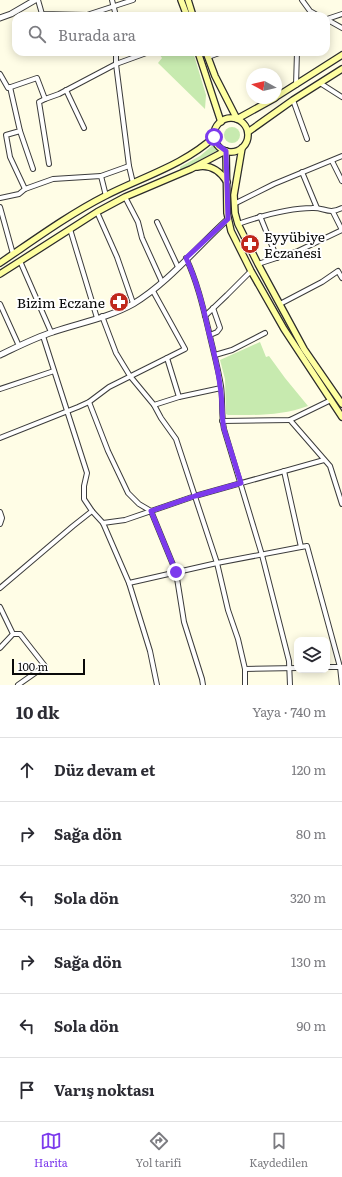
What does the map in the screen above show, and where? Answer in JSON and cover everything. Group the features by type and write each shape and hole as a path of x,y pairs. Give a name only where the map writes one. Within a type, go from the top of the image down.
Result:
{"main road":[{"path":"181,0 186,12"},
{"path":"189,1 193,12"},
{"path":"282,93 342,55"},
{"path":"199,56 221,122"},
{"path":"207,56 215,76 237,119"},
{"path":"248,132 293,100 342,69"},
{"path":"237,119 264,104"},
{"path":"242,148 234,152 226,151 218,145 214,137 215,130 221,122 229,118 237,119 243,123 248,132 246,142 242,148 234,187 234,204 238,224 304,349 342,404"},
{"path":"0,263 61,222 106,196 194,153 214,137"},
{"path":"0,274 97,212 125,197 191,169 226,151"},
{"path":"226,151 228,219 231,231 251,271 284,329 342,417"},
{"path":"191,169 201,166 212,168 223,176 227,182"}],"street":[{"path":"14,12 35,0"},
{"path":"38,0 41,12"},
{"path":"112,0 115,12"},
{"path":"97,12 133,0"},
{"path":"302,0 312,12"},
{"path":"0,18 12,13"},
{"path":"330,18 342,14"},
{"path":"330,21 342,28"},
{"path":"116,56 129,166 133,183"},
{"path":"49,164 39,102 59,94 116,64 138,56"},
{"path":"296,84 297,56"},
{"path":"0,74 8,88 10,87 20,131 33,169"},
{"path":"10,87 37,78 45,99"},
{"path":"320,83 342,97"},
{"path":"66,90 84,128"},
{"path":"293,100 306,139"},
{"path":"20,131 6,135 10,157 25,189"},
{"path":"234,204 302,172 342,156"},
{"path":"332,161 342,181"},
{"path":"0,198 19,194 25,189 53,179 101,176 129,166"},
{"path":"302,172 317,208"},
{"path":"101,176 106,196"},
{"path":"125,197 138,222 142,238 162,282"},
{"path":"0,207 13,254"},
{"path":"238,224 260,216 305,208 317,208 333,212 342,208"},
{"path":"97,212 117,257 133,303"},
{"path":"258,264 298,250 342,230 333,212"},
{"path":"260,216 277,258"},
{"path":"0,355 51,332 100,317 133,303 153,291 228,219"},
{"path":"157,222 178,267"},
{"path":"70,229 100,317 116,353 130,376 154,405 176,440 217,563 228,610 238,639 245,669 245,685"},
{"path":"186,258 197,287 215,355 221,388 222,421 262,555 289,661 290,685"},
{"path":"20,261 51,332"},
{"path":"280,304 322,282 342,267"},
{"path":"205,316 251,271"},
{"path":"338,271 342,278"},
{"path":"0,438 67,412 88,402 109,387 185,349 153,291"},
{"path":"0,304 19,346"},
{"path":"210,335 217,332 220,328 213,308"},
{"path":"215,355 232,350 265,333"},
{"path":"43,336 87,473 84,486 84,499 92,511 104,523 129,583 150,650 157,685"},
{"path":"168,358 179,397"},
{"path":"0,389 54,371"},
{"path":"154,405 179,397 221,388"},
{"path":"222,421 290,420 331,400"},
{"path":"88,402 108,451 128,493 139,504 151,511 176,572 184,622 203,685"},
{"path":"290,420 330,466 342,504"},
{"path":"104,523 125,520 195,496 324,460"},
{"path":"284,471 301,548"},
{"path":"0,588 92,511"},
{"path":"0,512 2,518 0,524"},
{"path":"129,583 217,563 307,546 341,667 342,685"},
{"path":"0,607 13,634"},
{"path":"0,648 13,634 20,634 45,666 18,685"},
{"path":"330,667 341,667"},
{"path":"245,669 294,668"}],"green space":[{"path":"161,56 194,56 206,95 205,109 158,63 162,58"},
{"path":"229,127 235,127 240,132 238,141 235,143 229,143 224,138 224,132"},
{"path":"213,145 216,146 218,150 181,171 180,170 180,167 200,156"},
{"path":"260,342 266,357 269,356 308,406 288,412 268,414 226,414 225,379 220,360"}],"place":[{"name":"Eyyübiye Eczanesi","path":"250,244"},
{"name":"Bizim Eczane","path":"119,302"}],"route":[{"path":"176,572 151,511 195,496 241,483 222,421 221,388 205,316 197,287 186,258 228,219 226,151 218,145 214,137"}]}
